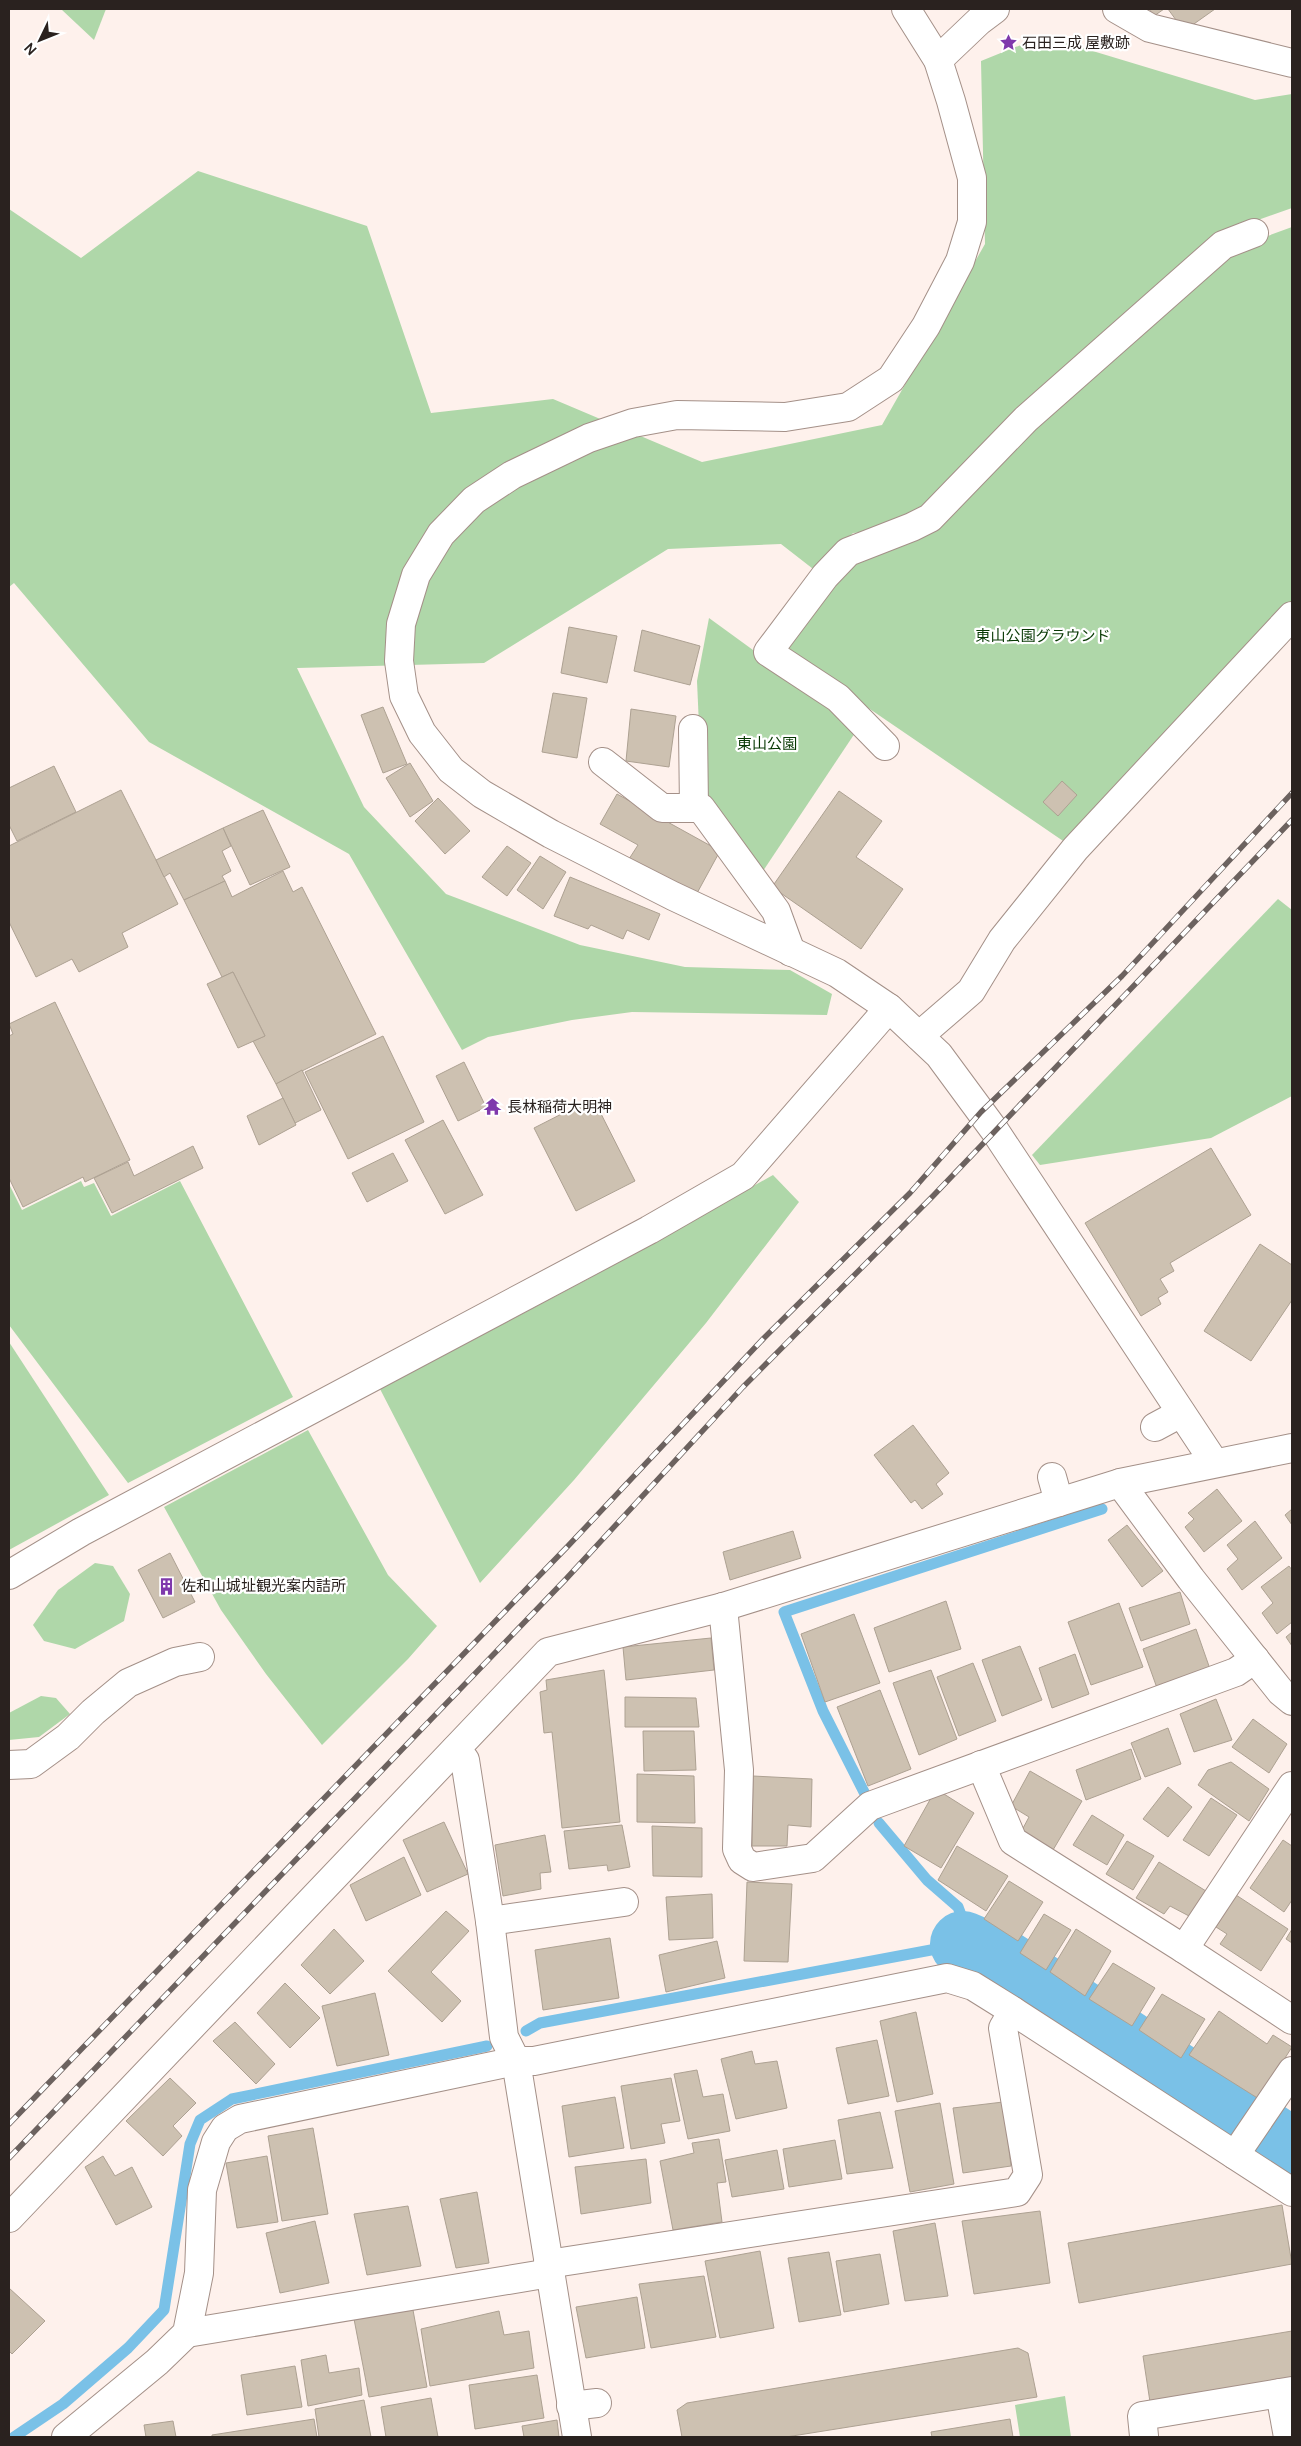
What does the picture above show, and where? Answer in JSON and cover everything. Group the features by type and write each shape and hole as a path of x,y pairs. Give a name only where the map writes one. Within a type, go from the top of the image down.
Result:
{"street":[{"path":"906,9 938,60 972,178 972,222 960,261 931,318 891,379 848,407 785,417 677,415 633,423 589,438 512,474 474,500 441,534 416,575 401,624 399,661 404,696 422,733 451,770 482,794 551,834 673,896 837,973 889,1008 919,1036 939,1055 995,1131 1214,1462"},
{"path":"938,60 979,20 996,9"},
{"path":"1116,9 1150,28 1292,63"},
{"path":"885,746 838,698 768,652 825,576 848,552 930,518 1026,419 1223,244 1254,233"},
{"path":"919,1036 971,991 1002,940 1074,849 1292,616"},
{"path":"693,729 694,808"},
{"path":"603,762 662,808 701,808 776,911 792,952"},
{"path":"9,1575 81,1532 649,1230 743,1176 889,1008"},
{"path":"1155,1427 1181,1413"},
{"path":"9,2218 456,1749 507,1708 548,1652 723,1607 1055,1489 1120,1483 1214,1462 1292,1448"},
{"path":"1120,1483 1191,1579 1281,1692 1292,1701"},
{"path":"723,1607 739,1770 736,1849 742,1860 753,1867 813,1858 854,1826 870,1806 1236,1672 1255,1659"},
{"path":"9,1765 31,1764 68,1737 93,1712 128,1684 174,1662 200,1656"},
{"path":"456,1749 465,1760 490,1921 504,2037 516,2061 549,2268 584,2404 576,2437"},
{"path":"981,1765 1013,1841 1292,2020"},
{"path":"1184,1949 1292,1786"},
{"path":"490,1921 624,1902"},
{"path":"187,2333 199,2273 202,2190 216,2142 225,2128 240,2119 516,2061 534,2061 946,1978 973,1986 1013,2011 1086,2070 1184,2133 1247,2138 1292,2192"},
{"path":"66,2437 157,2362 187,2333 549,2268 1017,2192 1028,2174 1003,2028 1013,2011"},
{"path":"1247,2138 1292,2071"},
{"path":"1143,2426 1286,2392 1288,2437"}],"green space":[{"path":"61,9 106,9 94,40"},
{"path":"1043,36 1255,100 1292,94 1292,208 1216,235 927,510 889,530 853,533 817,572 781,544 668,549 484,663 297,668 364,807 446,894 580,945 685,967 790,970 832,994 827,1015 632,1012 572,1020 488,1037 462,1050 349,854 149,742 14,583 9,587 9,209 81,258 198,171 367,226 431,413 553,399 702,462 882,425 985,244 981,61"},
{"name":"東山公園グラウンド","path":"1292,227 1292,603 1069,845 779,647 858,555 922,533 1227,251"},
{"name":"東山公園","path":"709,618 859,727 761,874 702,793 697,681"},
{"path":"1278,899 1292,910 1292,1096 1211,1138 1040,1165 1032,1155"},
{"path":"773,1175 799,1202 706,1323 574,1480 480,1583 380,1389 588,1279"},
{"path":"81,1181 84,1187 94,1183 111,1216 180,1181 293,1397 128,1483 9,1325 9,1184 22,1210"},
{"path":"9,1342 109,1495 9,1550"},
{"path":"308,1430 388,1575 437,1626 408,1659 322,1745 266,1674 221,1610 164,1507"},
{"path":"95,1563 113,1566 130,1594 124,1621 75,1649 44,1641 33,1625 58,1590"},
{"path":"41,1696 56,1698 70,1714 39,1737 9,1740 9,1713"},
{"path":"1065,2396 1071,2437 1020,2437 1015,2405"}],"building":[{"path":"1149,9 1164,9 1154,16"},
{"path":"1168,9 1215,9 1184,31"},
{"path":"569,627 617,636 607,683 561,673"},
{"path":"642,630 700,646 690,685 634,671"},
{"path":"553,693 587,698 577,758 542,752"},
{"path":"383,707 407,764 383,773 361,715"},
{"path":"631,709 676,716 669,767 626,761"},
{"path":"410,763 433,801 410,817 386,778"},
{"path":"54,766 76,812 17,841 9,825 9,788"},
{"path":"1062,781 1077,795 1058,816 1043,802"},
{"path":"121,790 178,904 122,933 128,947 79,972 72,959 36,977 9,922 9,846"},
{"path":"839,791 882,821 856,857 903,889 861,949 772,887"},
{"path":"617,794 720,851 696,895 629,859 638,845 600,824"},
{"path":"438,798 470,831 445,854 415,821"},
{"path":"263,810 290,867 250,885 223,828"},
{"path":"223,828 231,846 222,851 231,871 222,876 225,881 184,900 170,873 164,877 156,860"},
{"path":"507,846 531,863 507,896 482,877"},
{"path":"540,856 566,872 543,909 517,890"},
{"path":"283,871 293,892 302,887 376,1034 276,1084 253,1041 265,1036 233,972 222,977 184,900 225,881 232,897"},
{"path":"570,877 660,914 649,940 627,930 623,939 591,925 588,929 554,916"},
{"path":"233,972 265,1036 238,1048 207,984"},
{"path":"55,1002 130,1160 85,1182 83,1177 23,1207 9,1178 9,1036 13,1034 9,1024"},
{"path":"383,1036 424,1122 348,1159 305,1072"},
{"path":"464,1062 486,1107 458,1121 436,1076"},
{"path":"302,1070 321,1110 295,1123 276,1084"},
{"path":"283,1098 296,1125 259,1145 247,1116"},
{"path":"593,1098 635,1181 576,1211 534,1128"},
{"path":"443,1120 483,1195 445,1214 405,1140"},
{"path":"193,1146 203,1168 112,1213 94,1178 128,1162 134,1176"},
{"path":"1211,1148 1251,1215 1170,1263 1174,1271 1160,1279 1168,1292 1158,1298 1161,1304 1141,1316 1085,1223"},
{"path":"393,1153 408,1181 367,1202 352,1173"},
{"path":"1260,1244 1292,1265 1292,1300 1251,1361 1204,1331"},
{"path":"913,1425 949,1473 936,1484 943,1494 922,1509 915,1500 911,1503 874,1455"},
{"path":"1217,1489 1242,1521 1204,1552 1185,1527 1194,1519 1188,1513"},
{"path":"1292,1509 1292,1525 1285,1515"},
{"path":"1255,1521 1282,1558 1242,1590 1227,1569 1238,1559 1227,1545"},
{"path":"1127,1525 1163,1571 1142,1587 1108,1540"},
{"path":"793,1531 801,1558 730,1580 723,1552"},
{"name":"佐和山城址観光案内詰所","path":"170,1553 195,1602 163,1618 138,1570"},
{"path":"1289,1566 1292,1570 1292,1622 1277,1634 1262,1613 1273,1603 1261,1587"},
{"path":"1180,1592 1190,1624 1141,1641 1129,1608"},
{"path":"946,1601 961,1649 889,1672 874,1628"},
{"path":"1119,1603 1143,1667 1091,1685 1068,1622"},
{"path":"854,1614 880,1683 825,1702 801,1634"},
{"path":"1196,1629 1210,1669 1157,1688 1143,1649"},
{"path":"1292,1632 1292,1646 1286,1637"},
{"path":"711,1638 714,1670 626,1680 623,1647"},
{"path":"1020,1646 1042,1700 1002,1716 982,1660"},
{"path":"1075,1654 1089,1694 1052,1708 1039,1668"},
{"path":"973,1663 996,1721 959,1736 937,1677"},
{"path":"604,1670 620,1822 562,1828 552,1732 544,1733 540,1692 547,1690 546,1680"},
{"path":"931,1670 957,1739 919,1755 893,1683"},
{"path":"880,1690 911,1769 868,1786 837,1707"},
{"path":"625,1697 696,1698 699,1727 625,1727"},
{"path":"1216,1699 1232,1740 1194,1752 1180,1714"},
{"path":"1253,1719 1287,1744 1269,1773 1232,1747"},
{"path":"1168,1728 1181,1764 1145,1777 1131,1743"},
{"path":"643,1731 694,1731 696,1770 644,1771"},
{"path":"1131,1749 1141,1779 1086,1800 1076,1770"},
{"path":"1231,1762 1269,1789 1249,1821 1198,1785 1208,1770"},
{"path":"1030,1771 1082,1801 1053,1850 1021,1832 1029,1817 1011,1806"},
{"path":"637,1774 694,1776 695,1823 637,1822"},
{"path":"753,1776 812,1779 811,1827 788,1825 787,1846 752,1846"},
{"path":"1168,1787 1192,1807 1168,1837 1143,1819"},
{"path":"936,1789 974,1813 941,1868 904,1846"},
{"path":"1211,1798 1237,1815 1209,1856 1183,1840"},
{"path":"1092,1815 1124,1835 1107,1865 1073,1845"},
{"path":"444,1822 468,1874 427,1892 403,1840"},
{"path":"622,1825 630,1867 608,1871 607,1865 569,1869 564,1831"},
{"path":"652,1826 702,1828 702,1877 653,1876"},
{"path":"545,1835 551,1872 540,1873 541,1889 503,1896 495,1845"},
{"path":"1283,1840 1292,1846 1292,1900 1284,1912 1250,1888"},
{"path":"1127,1841 1154,1856 1133,1890 1106,1874"},
{"path":"957,1846 1008,1876 986,1911 938,1880"},
{"path":"404,1857 421,1895 366,1921 350,1885"},
{"path":"1159,1862 1206,1891 1189,1916 1170,1906 1164,1914 1136,1898"},
{"path":"1009,1881 1043,1902 1018,1941 984,1919"},
{"path":"747,1882 792,1884 788,1962 744,1961"},
{"path":"712,1894 713,1938 669,1940 666,1897"},
{"path":"1236,1895 1288,1929 1261,1971 1220,1944 1227,1934 1216,1927"},
{"path":"446,1911 469,1931 431,1972 461,2001 442,2022 388,1971"},
{"path":"1044,1914 1071,1930 1046,1970 1020,1953"},
{"path":"334,1929 364,1961 330,1994 301,1965"},
{"path":"1076,1929 1111,1951 1085,1996 1050,1972"},
{"path":"1292,1929 1292,1943 1286,1939"},
{"path":"610,1938 619,1998 543,2010 535,1950"},
{"path":"717,1941 725,1978 666,1992 659,1955"},
{"path":"1113,1963 1155,1988 1132,2026 1089,1999"},
{"path":"285,1983 320,2018 290,2048 257,2013"},
{"path":"375,1993 389,2055 337,2066 322,2006"},
{"path":"1162,1994 1205,2019 1181,2058 1139,2030"},
{"path":"1219,2011 1267,2044 1273,2035 1292,2047 1259,2099 1189,2055"},
{"path":"916,2012 933,2094 897,2102 880,2021"},
{"path":"235,2022 275,2064 256,2084 213,2041"},
{"path":"877,2040 889,2096 848,2104 836,2048"},
{"path":"752,2051 755,2064 777,2061 787,2108 736,2119 721,2059"},
{"path":"697,2070 703,2097 723,2094 730,2131 688,2139 674,2074"},
{"path":"170,2078 196,2103 173,2126 182,2136 163,2156 126,2121"},
{"path":"671,2078 680,2121 661,2124 665,2143 631,2149 621,2086"},
{"path":"615,2097 624,2148 569,2157 562,2106"},
{"path":"1003,2102 1011,2166 963,2173 953,2108"},
{"path":"940,2103 954,2184 910,2192 895,2111"},
{"path":"880,2112 893,2168 847,2174 838,2120"},
{"path":"313,2128 328,2214 282,2221 268,2136"},
{"path":"719,2139 726,2182 717,2183 722,2222 673,2230 660,2161 694,2153 692,2143"},
{"path":"835,2140 842,2179 789,2187 783,2149"},
{"path":"777,2150 784,2189 732,2197 725,2160"},
{"path":"103,2156 115,2176 132,2167 152,2207 116,2225 85,2167"},
{"path":"267,2156 278,2222 237,2228 226,2163"},
{"path":"646,2159 651,2203 581,2214 575,2167"},
{"path":"477,2192 489,2263 456,2268 440,2199"},
{"path":"1282,2205 1292,2264 1079,2303 1068,2243"},
{"path":"408,2206 421,2266 367,2275 354,2214"},
{"path":"1040,2211 1050,2283 974,2294 962,2221"},
{"path":"315,2221 329,2283 280,2293 266,2233"},
{"path":"935,2223 948,2296 905,2301 893,2231"},
{"path":"760,2251 774,2328 720,2338 705,2261"},
{"path":"829,2252 841,2315 799,2322 788,2258"},
{"path":"880,2254 889,2304 844,2312 836,2261"},
{"path":"704,2276 716,2337 651,2348 639,2284"},
{"path":"9,2288 45,2321 12,2354 9,2351"},
{"path":"637,2297 645,2348 586,2358 576,2307"},
{"path":"413,2310 427,2387 369,2397 354,2319"},
{"path":"499,2311 504,2335 529,2331 534,2368 430,2386 421,2329"},
{"path":"1292,2331 1292,2377 1150,2402 1143,2356"},
{"path":"1018,2348 1028,2353 1037,2397 786,2437 682,2437 677,2410 687,2403"},
{"path":"326,2355 329,2373 359,2368 362,2395 308,2406 301,2360"},
{"path":"295,2366 302,2407 247,2415 241,2375"},
{"path":"537,2375 544,2418 475,2429 469,2385"},
{"path":"431,2398 438,2437 386,2437 381,2407"},
{"path":"364,2400 371,2437 319,2437 315,2409"},
{"path":"314,2419 317,2437 212,2437 212,2435"},
{"path":"1010,2419 1013,2437 932,2437 931,2432"},
{"path":"557,2420 559,2437 524,2437 522,2426"},
{"path":"173,2421 176,2437 146,2437 144,2425"}],"waterway":[{"path":"864,1792 823,1711 784,1612 1102,1509"},
{"path":"526,2031 540,2023 963,1944 965,1926 958,1907 927,1880 879,1823"},
{"path":"963,1944 998,1959 1292,2151"},
{"path":"14,2437 63,2404 128,2348 164,2310 190,2144 200,2120 232,2099 487,2046"}],"railway":[{"path":"9,2124 568,1546 764,1338 910,1193 981,1112 1122,976 1292,793"},
{"path":"9,2158 566,1579 743,1387 933,1196 1292,820"}],"place":[{"name":"石田三成 屋敷跡","path":"1008,43"},
{"name":"長林稲荷大明神","path":"493,1107"},
{"name":"佐和山城址観光案内詰所","path":"167,1586"}]}
